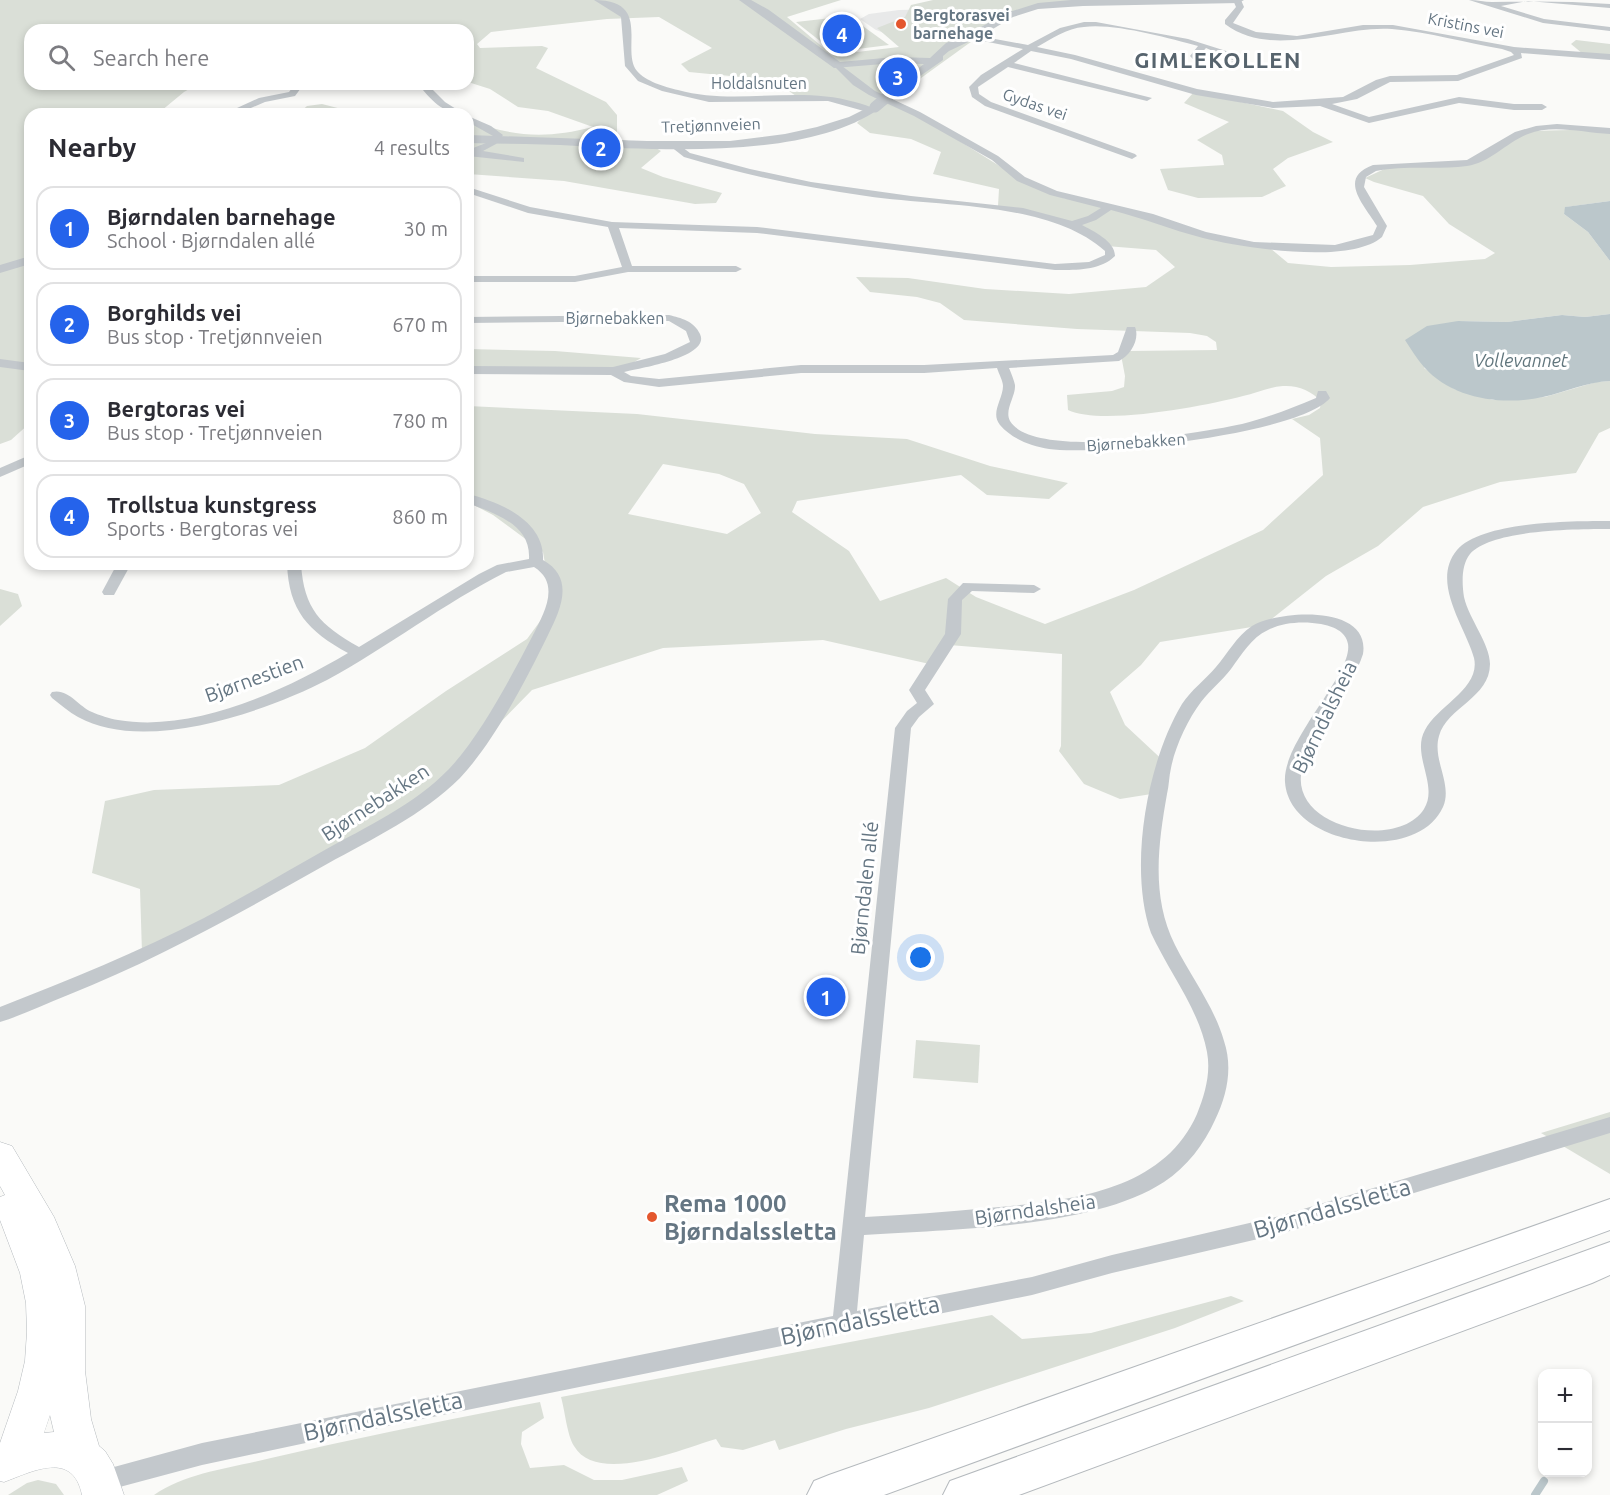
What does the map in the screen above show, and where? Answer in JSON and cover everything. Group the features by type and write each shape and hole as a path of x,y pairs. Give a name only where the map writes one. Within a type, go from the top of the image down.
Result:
{"highway":[{"path":"829,1495 1610,1214"},
{"path":"965,1495 1567,1276 1610,1258"}],"main road":[{"path":"0,1155 38,1218 58,1266 66,1306 68,1343 66,1379 72,1430 95,1477"},
{"path":"0,1183 37,1268 46,1307 47,1344 42,1381 28,1426 7,1462"},
{"path":"7,1462 33,1452 51,1449 68,1451 95,1477"}],"street":[{"name":"Holdalsnuten","path":"598,0 617,9 624,16 628,28 626,36 629,66 634,74 646,81 711,100 821,98 873,108"},
{"path":"744,0 765,12 872,93 902,105 995,158 1013,174 1030,184 1054,194 1149,216 1204,235 1245,244 1311,249 1353,245 1377,237 1382,230 1381,221 1359,187 1359,177 1371,169 1393,165 1468,163 1480,159 1521,134 1536,129 1610,132"},
{"name":"Tretjønnveien","path":"474,146 496,139 675,146 726,145 784,138 829,127 873,108 933,61 967,42 971,36 1011,14 1046,4 1238,0"},
{"name":"Kristins vei","path":"1238,0 1240,7 1229,20 1229,24 1239,30 1261,35 1303,39 1363,27 1387,27 1514,50 1610,57"},
{"path":"1473,0 1543,21 1610,29"},
{"path":"1489,5 1524,0"},
{"path":"1531,0 1610,6"},
{"path":"1029,47 1072,27 1095,24 1117,26 1203,46"},
{"name":"Kristins vei","path":"971,36 1095,63 1157,83 1224,98 1273,105 1322,103 1354,97 1384,80 1403,78 1446,80 1466,76 1516,59 1518,54 1514,50"},
{"name":"Gydas vei","path":"1029,47 976,83 973,91 981,100 1011,114 1081,136 1132,156"},
{"path":"838,66 895,60 933,61"},
{"name":"Gydas vei","path":"1006,64 1147,98"},
{"path":"243,108 262,100 292,94 295,90"},
{"path":"428,90 449,108"},
{"name":"Kristins vei","path":"1322,103 1369,120 1459,100 1515,107 1542,107"},
{"path":"474,122 496,133 496,139"},
{"path":"474,192 528,210 612,225 757,230 1055,267 1088,266 1102,262 1110,256 1110,250 1105,244 1070,225 1034,213 1007,208 899,198 778,179 687,155 675,146"},
{"path":"474,149 521,160"},
{"path":"1070,225 1092,218 1109,207"},
{"path":"612,225 628,269"},
{"path":"0,269 24,262"},
{"path":"474,279 575,279 628,269 736,269"},
{"name":"Bjørnebakken","path":"474,320 669,318 686,324 696,336 696,342 692,347 680,353 613,371 474,370"},
{"name":"Bjørnebakken","path":"613,371 628,379 659,382 801,369 909,369 1115,358 1123,354 1131,337 1131,329"},
{"path":"0,363 24,366"},
{"name":"Bjørnebakken","path":"1002,365 1009,386 1002,414 1004,423 1024,438 1059,446 1148,442 1217,434 1294,412 1320,401 1324,398 1322,394"},
{"path":"0,473 24,462"},
{"path":"474,501 525,526 534,536 537,546 536,562"},
{"name":"Bjørndalsheia","path":"854,1227 1025,1214 1098,1202 1154,1178 1176,1158 1192,1142 1205,1121 1219,1083 1220,1064 1207,1020 1159,932 1152,910 1150,891 1150,862 1163,765 1191,704 1221,673 1242,643 1264,626 1278,621 1312,618 1340,625 1352,634 1356,641 1355,652 1350,666 1317,720 1298,762 1293,774 1294,787 1301,805 1311,817 1334,829 1351,835 1373,836 1414,830 1427,819 1437,794 1428,741 1432,731 1449,709 1473,689 1484,670 1482,659 1457,596 1456,571 1462,554 1485,539 1504,534 1562,526 1610,525"},
{"name":"Bjørnebakken","path":"0,1015 99,975 212,922 395,818 440,786 473,750 526,662 555,602 555,581 541,564 536,562"},
{"name":"Bjørnestien","path":"58,695 78,711 94,719 114,724 140,726 187,723 240,710 322,676 502,568 536,562"},
{"path":"109,592 121,570"},
{"path":"294,570 293,585 302,608 321,629 359,652"},
{"name":"Bjørndalen allé","path":"844,1323 903,728 913,714 926,704 917,690 953,634 955,599 968,586 1034,589"},
{"name":"Bjørndalssletta","path":"95,1477 334,1426 1032,1286 1280,1225 1610,1125"}],"shaded area":[{"path":"0,0 841,0 787,17 832,55 899,47 877,28 905,17 911,5 933,0 1237,0 1063,2 1018,11 892,99 1019,178 1063,198 1134,211 1198,232 1270,248 1288,263 1331,267 1410,265 1485,259 1495,253 1449,224 1423,196 1365,178 1393,165 1465,163 1530,131 1610,129 1610,201 1566,207 1564,214 1588,232 1610,261 1610,314 1585,317 1562,315 1507,322 1458,321 1424,368 1454,389 1493,400 1545,397 1596,382 1610,381 1610,428 1599,433 1576,473 1500,482 1423,507 1378,546 1326,576 1264,625 1160,642 1141,665 1110,692 1125,725 1169,766 1164,792 1120,799 1084,784 1059,751 1061,746 1062,654 949,645 934,665 823,640 663,648 532,690 452,772 380,824 142,953 140,889 92,873 105,801 154,790 279,785 365,748 446,691 527,639 552,605 543,552 493,515 474,505 474,406 637,414 815,434 907,439 990,466 1068,483 1049,499 987,495 961,475 797,501 792,512 849,551 880,601 946,578 976,597 1045,624 1134,590 1263,530 1323,475 1320,438 1292,419 1309,415 1320,408 1321,401 1313,394 1299,388 1278,387 1226,400 1154,413 1104,416 1068,410 1067,395 1112,391 1124,387 1125,376 1121,355 1128,351 1217,350 1216,342 1207,336 1190,333 1077,329 964,320 940,303 917,297 870,292 856,277 908,278 985,289 1069,294 1146,287 1175,267 1156,250 1106,246 1061,223 998,206 999,189 933,174 941,152 911,139 870,133 857,123 869,110 858,104 796,96 773,80 689,72 681,64 712,48 659,17 607,19 491,32 477,44 480,48 542,46 548,48 536,68 606,102 617,115 617,139 651,145 661,151 641,168 663,177 722,193 716,203 695,204 564,181 474,174 474,122 515,133 545,135 593,127 548,111 518,107 490,89 474,84 474,24 24,24 24,90 188,90 165,108 24,108 24,428 11,440 0,444","holes":["663,464 719,474 744,484 761,513 727,534 628,514"]},
{"name":"Bergtorasvei barnehage","path":"937,9 900,39 876,30 860,19 869,14 899,10"},
{"path":"849,16 889,45 834,52 796,22"},
{"path":"1576,40 1610,44 1610,59 1583,54 1571,44"},
{"path":"1194,92 1283,111 1313,132 1333,142 1288,158 1273,169 1286,186 1262,197 1198,198 1168,190 1160,169 1224,165 1222,155 1197,140 1229,122 1184,103"},
{"path":"322,104 338,108 305,108"},
{"path":"474,349 555,351 641,358 626,367 537,372 474,370"},
{"path":"0,589 18,594 22,606 0,626"},
{"path":"916,1040 980,1045 978,1083 913,1078"},
{"path":"1610,1112 1610,1174 1541,1133"},
{"path":"1231,1296 1244,1301 1175,1328 929,1408 846,1429 779,1450 775,1440 743,1450 721,1447 716,1439 642,1461 621,1464 601,1463 585,1458 574,1446 561,1397 992,1315 1022,1339 1091,1333"},
{"path":"540,1402 544,1418 522,1432 521,1444 530,1468 564,1465 594,1480 622,1480 682,1467 688,1481 657,1495 154,1495 181,1481 211,1472 371,1436"},
{"path":"38,1480 56,1484 64,1495 8,1495 27,1483"}],"water":[{"path":"1610,201 1610,261 1588,232 1564,214 1565,207"},
{"name":"Vollevannet","path":"1610,314 1610,381 1593,383 1528,400 1495,400 1463,393 1436,378 1424,367 1405,340 1427,326 1458,321 1507,322 1562,315 1585,317"}],"waterway":[{"path":"1535,1495 1544,1481"}],"place":[{"name":"Bergtorasvei barnehage","path":"901,24"},
{"name":"Trollstua kunstgress","path":"842,34"},
{"name":"Bergtoras vei","path":"898,77"},
{"name":"Borghilds vei","path":"601,148"},
{"name":"Bjørndalen barnehage","path":"826,997"},
{"name":"Rema 1000 Bjørndalssletta","path":"652,1217"}],"district":[{"name":"GIMLEKOLLEN","path":"1218,59"}]}
